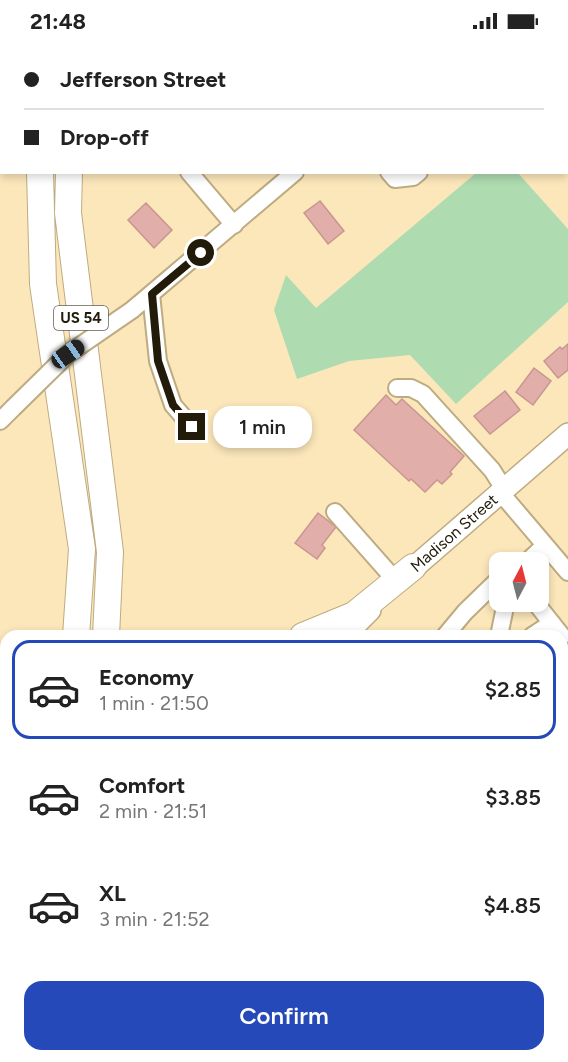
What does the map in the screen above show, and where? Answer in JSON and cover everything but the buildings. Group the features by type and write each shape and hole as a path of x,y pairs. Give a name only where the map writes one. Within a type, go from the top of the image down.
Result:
{"highway":[{"name":"US 54","path":"40,174 44,284 82,549 76,630"},
{"name":"US 54","path":"69,174 68,213 110,552 106,630"},
{"path":"318,630 354,615 405,574"}],"main road":[{"name":"Madison Street","path":"350,630 405,574 568,434"}],"street":[{"path":"191,174 234,225"},
{"path":"0,421 68,354 152,294 293,174"},
{"path":"391,174 395,179 413,177 417,174"},
{"path":"152,294 158,361 173,405 192,427"},
{"path":"397,388 411,388 423,394 492,470 502,490 568,572"},
{"path":"335,512 405,574"},
{"path":"538,552 545,545"},
{"path":"450,630 489,589"},
{"path":"500,630 504,612"},
{"path":"543,612 557,630"}],"green space":[{"path":"475,174 519,174 568,229 568,302 456,404 410,355 349,361 297,379 274,310 286,275 316,308"}],"route":[{"path":"192,427 173,405 158,361 152,294 201,253"}]}
